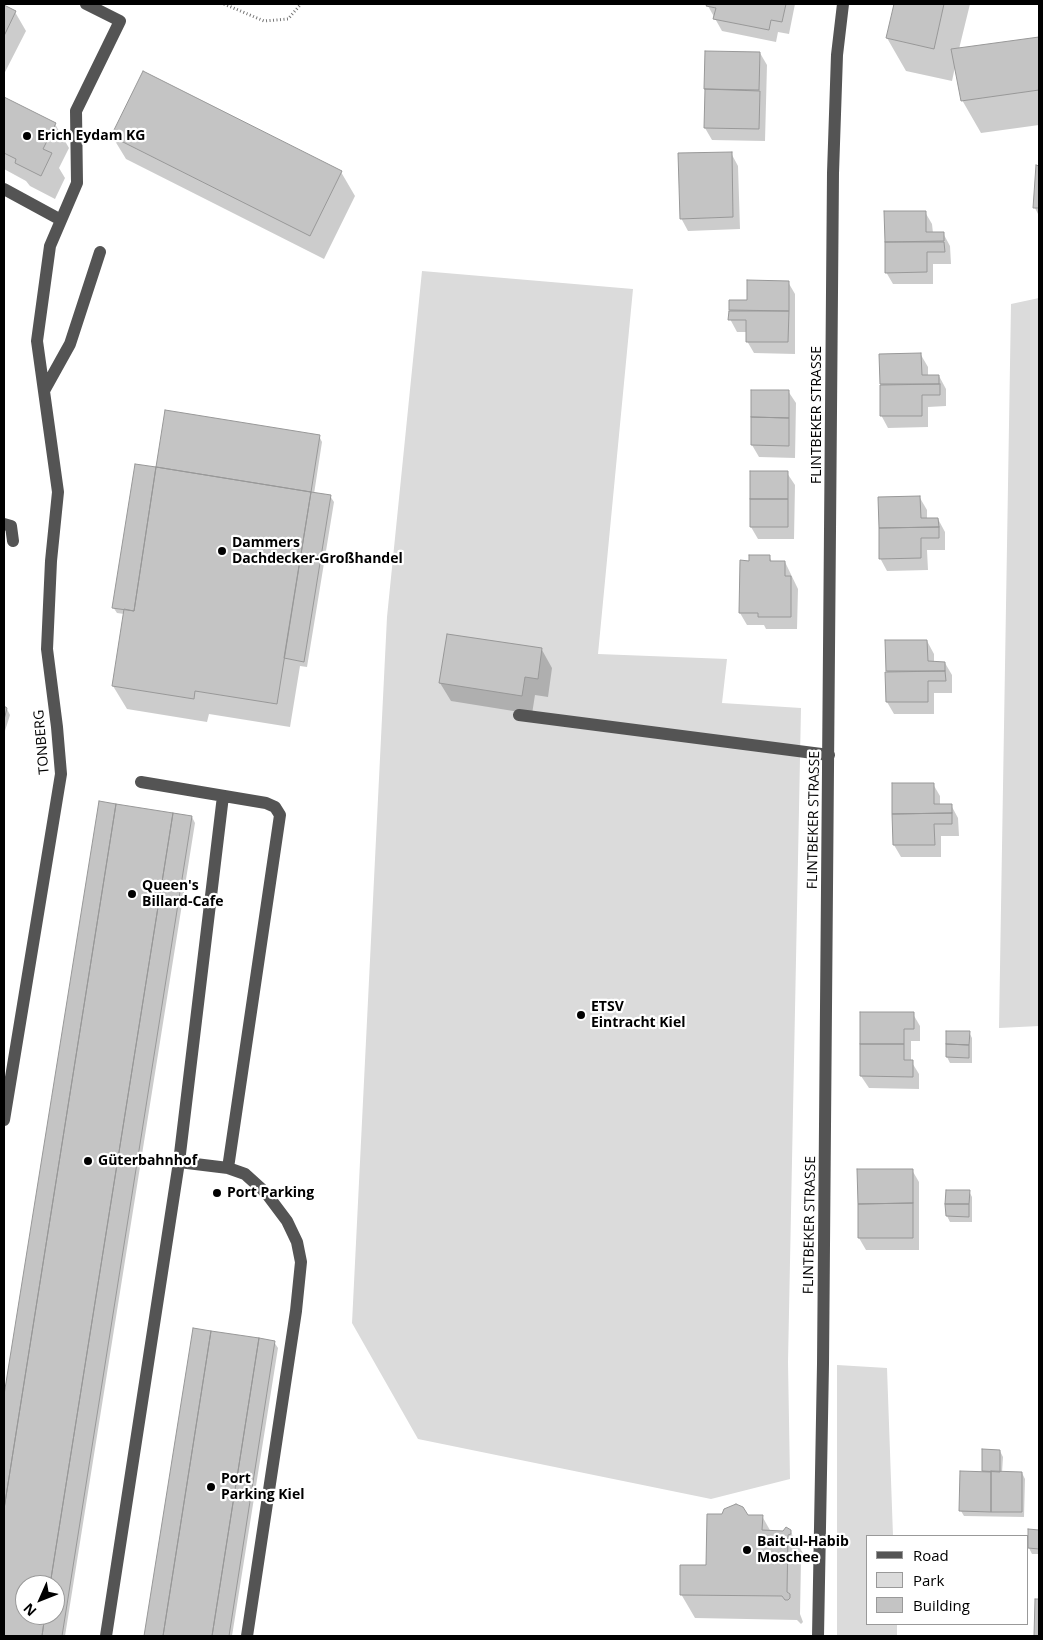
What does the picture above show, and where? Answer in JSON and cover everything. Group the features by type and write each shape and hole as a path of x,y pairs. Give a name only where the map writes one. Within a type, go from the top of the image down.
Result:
{"street":[{"name":"TONBERG","path":"4,1120 61,774 47,649 58,492 37,341 50,246 77,183 76,111 120,20 86,4"},
{"name":"FLINTBEKER STRASSE","path":"818,1636 823,1374 834,173 837,55 843,4"},
{"path":"4,189 61,220"},
{"path":"45,389 70,344 100,252"},
{"path":"4,524 11,526 14,542"},
{"path":"519,715 829,754"},
{"path":"142,782 266,803 276,807 280,815 228,1168"},
{"path":"106,1636 179,1162 223,796"},
{"path":"179,1162 228,1168 245,1174 266,1193 287,1221 297,1242 301,1262 296,1311 247,1636"}],"path":[{"path":"224,4 264,21 288,19 301,4"}],"green space":[{"name":"ETSV Eintracht Kiel","path":"422,271 633,289 598,654 727,659 722,703 801,708 788,1362 790,1479 711,1499 418,1439 352,1323 387,617"},
{"path":"1039,298 1039,1026 999,1028 1011,304"},
{"path":"837,1365 887,1368 893,1535 866,1535 866,1625 897,1625 897,1636 837,1636"}],"building":[{"path":"707,4 786,4 782,22 771,20 769,30 713,19 716,8 706,6"},
{"path":"894,4 944,4 934,49 886,38"},
{"path":"4,5 16,11 4,36"},
{"path":"1039,37 1039,90 961,101 951,49"},
{"path":"705,51 760,52 759,90 704,89"},
{"path":"143,71 342,171 310,236 111,136"},
{"path":"705,89 760,91 759,129 704,128"},
{"name":"Erich Eydam KG","path":"4,97 56,123 43,149 52,153 41,176 15,163 16,159 4,153"},
{"path":"732,152 733,217 680,219 678,153"},
{"path":"1036,165 1039,166 1039,208 1033,208"},
{"path":"884,211 926,211 926,232 944,232 944,241 885,242"},
{"path":"885,242 944,242 945,252 927,252 927,272 885,273"},
{"path":"747,280 789,281 789,311 729,310 729,300 747,300"},
{"path":"729,311 789,311 788,342 746,342 746,320 728,320"},
{"path":"921,353 922,375 939,375 939,384 880,384 879,354"},
{"path":"940,384 940,395 922,395 922,416 880,416 880,385"},
{"path":"751,390 789,390 789,418 751,417"},
{"path":"165,410 320,435 311,492 156,467"},
{"path":"751,417 789,418 789,446 751,445"},
{"path":"135,464 156,467 134,611 112,608"},
{"name":"Dammers Dachdecker-Großhandel","path":"156,467 311,492 277,704 195,691 194,699 112,686 124,609 134,611"},
{"path":"750,471 788,471 788,499 750,499"},
{"path":"311,492 331,495 304,662 284,658"},
{"path":"920,496 921,518 938,518 939,527 879,528 878,497"},
{"path":"750,499 788,499 788,527 750,527"},
{"path":"939,527 939,538 921,538 921,558 879,559 879,528"},
{"path":"749,555 770,555 770,561 785,561 785,576 791,576 791,617 758,617 758,613 739,613 740,560 749,561"},
{"path":"447,634 542,648 538,679 525,677 522,696 439,683"},
{"path":"885,640 927,640 928,661 945,662 945,671 886,671"},
{"path":"945,671 946,681 928,681 928,702 886,702 885,672"},
{"path":"4,706 7,708 4,720"},
{"path":"892,783 934,783 934,804 952,804 952,813 892,814"},
{"path":"99,801 116,804 4,1509 4,1395"},
{"name":"Güterbahnhof","path":"116,804 173,813 52,1575 15,1575 15,1625 44,1625 42,1636 4,1636 4,1509"},
{"path":"173,813 192,816 65,1617 65,1575 52,1575"},
{"path":"952,813 952,824 934,824 935,845 893,845 892,814"},
{"path":"860,1012 914,1012 914,1029 904,1029 904,1044 860,1044"},
{"path":"946,1031 970,1031 969,1045 946,1044"},
{"path":"860,1044 904,1044 904,1060 913,1060 913,1077 860,1076"},
{"path":"946,1044 969,1045 969,1058 946,1057"},
{"path":"857,1169 913,1169 913,1203 858,1204"},
{"path":"946,1190 970,1190 969,1204 945,1204"},
{"path":"913,1203 913,1238 858,1238 858,1204"},
{"path":"945,1204 969,1204 969,1217 946,1216"},
{"path":"193,1328 211,1331 163,1636 144,1636"},
{"name":"Port Parking Kiel","path":"211,1331 259,1338 212,1636 163,1636"},
{"path":"259,1338 275,1341 229,1636 212,1636"},
{"path":"982,1449 1000,1450 1000,1472 982,1471"},
{"path":"960,1471 991,1472 991,1512 959,1511"},
{"path":"991,1471 1022,1472 1022,1512 991,1512"},
{"name":"Bait-ul-Habib Moschee","path":"736,1504 743,1507 748,1515 763,1515 762,1530 783,1531 786,1527 791,1530 791,1534 788,1535 787,1592 790,1594 790,1598 788,1600 785,1600 782,1596 680,1595 680,1565 706,1565 707,1514 722,1514 724,1509"},
{"path":"1028,1529 1039,1530 1039,1549 1028,1548"},
{"path":"1035,1599 1039,1599 1039,1636 1034,1636"},
{"path":"44,1625 64,1625 62,1636 42,1636"}],"place":[{"name":"Erich Eydam KG","path":"27,136"},
{"name":"Dammers Dachdecker-Großhandel","path":"222,551"},
{"name":"Queen's Billard-Cafe","path":"132,894"},
{"name":"ETSV Eintracht Kiel","path":"581,1015"},
{"name":"Güterbahnhof","path":"88,1161"},
{"name":"Port Parking","path":"217,1193"},
{"name":"Port Parking Kiel","path":"211,1487"},
{"name":"Bait-ul-Habib Moschee","path":"747,1550"}]}
